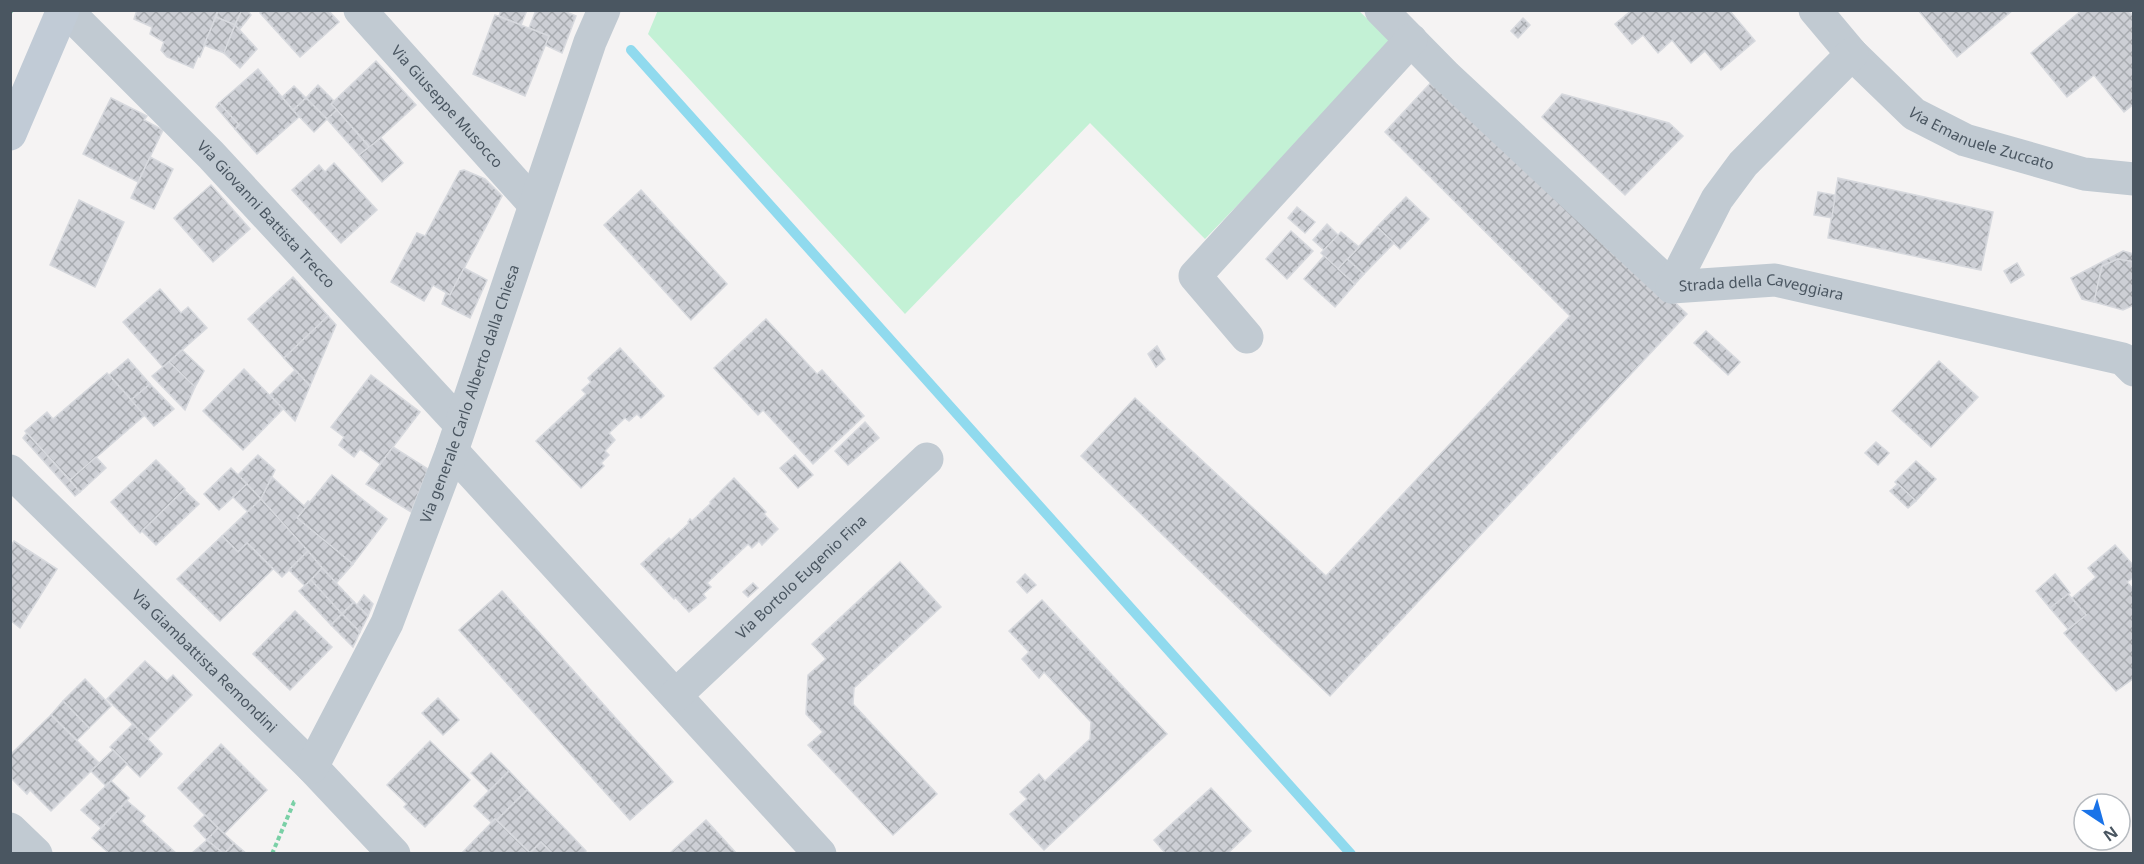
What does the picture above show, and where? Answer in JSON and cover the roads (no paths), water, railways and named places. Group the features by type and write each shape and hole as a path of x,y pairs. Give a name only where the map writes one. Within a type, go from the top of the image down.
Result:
{"main road":[{"path":"10,134 64,10"}],"street":[{"name":"Via Giovanni Battista Trecco","path":"64,10 211,155 456,438"},
{"name":"Via Giuseppe Musocco","path":"360,10 534,204"},
{"name":"Via generale Carlo Alberto dalla Chiesa","path":"312,767 387,624 456,438 590,42 604,10"},
{"name":"Strada della Caveggiara","path":"1381,10 1446,76 1672,287 1775,280 2123,359 2133,370"},
{"name":"Via Emanuele Zuccato","path":"1815,10 1852,54 1914,114 1965,140 2084,174 2133,179"},
{"path":"1247,337 1195,276 1411,40"},
{"path":"1672,287 1717,199 1743,164 1852,54"},
{"path":"456,438 675,695 820,854"},
{"name":"Via Bortolo Eugenio Fina","path":"675,695 927,459"},
{"name":"Via Giambattista Remondini","path":"10,471 312,767 394,854"},
{"path":"10,829 36,854"}],"waterway":[{"path":"631,50 1351,854"}]}
